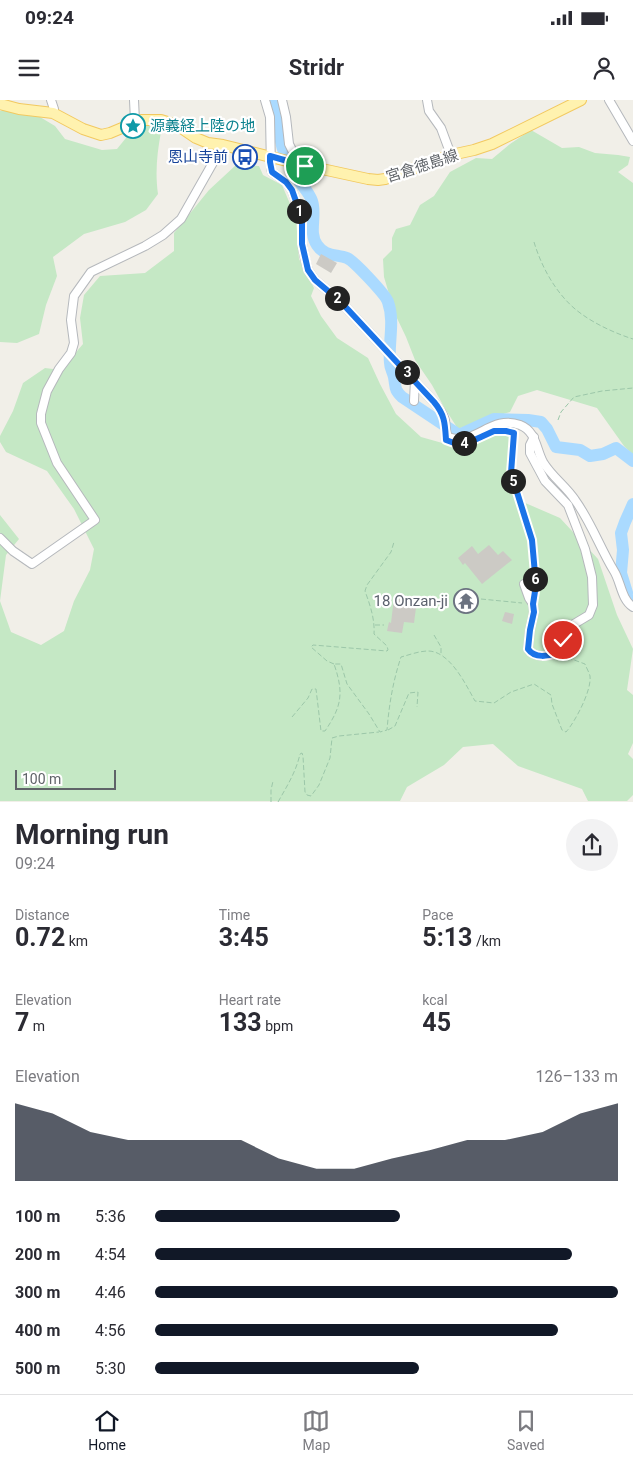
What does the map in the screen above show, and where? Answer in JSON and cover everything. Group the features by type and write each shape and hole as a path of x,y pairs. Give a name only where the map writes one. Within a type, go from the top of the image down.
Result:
{"main road":[{"name":"宮倉徳島線","path":"0,104 20,109 43,110 53,113 83,129 101,135 110,134 135,121 146,119 161,120 178,125 196,138 208,143 297,164 378,180 451,155 492,144 581,100"}],"street":[{"path":"51,100 54,109 53,113"},
{"path":"134,100 135,121"},
{"path":"265,100 270,117 275,158 270,162 272,172 286,182 292,190 302,222 302,244 305,259 308,270 315,280 340,301 442,411 448,437 456,440 468,439 496,424 508,423 519,425 529,430 534,437 544,463 553,476 569,490 577,502 616,575 622,592 633,607"},
{"path":"282,100 289,144 297,164"},
{"path":"427,100 429,111 441,128 451,155"},
{"path":"609,100 633,142"},
{"path":"0,538 32,564 95,520 57,463 41,423 41,414 47,391 59,369 71,354 74,343 71,320 74,296 91,272 145,246 181,219 223,145"},
{"path":"414,401 415,380"},
{"path":"524,584 533,604 534,612 528,649 536,655 558,653 568,630 589,615 593,604 592,578 586,549 568,505 545,481 530,453 530,445 534,437"}],"path":[{"path":"534,242 547,273 569,303 584,316 633,339"},
{"path":"558,420 561,412 574,397 602,391 633,388"},
{"path":"481,599 533,604 536,585 532,540 511,473 514,433 500,431"},
{"path":"380,732 347,684 341,664 327,661 311,647 312,644 388,650 387,646 374,634 372,610 365,591 391,552 394,542"},
{"path":"374,625 384,625"},
{"path":"434,635 441,647 441,655"},
{"path":"387,730 388,712 401,656 429,651 444,656 456,670 475,701 494,703 511,692 534,684 552,695 552,704 562,730 566,732 586,699 590,676 585,664 558,653"},
{"path":"292,717 308,698 312,688 316,690 322,731 325,730 339,707 340,694 334,664"},
{"path":"278,802 289,784 300,754 302,753 303,756 305,792 307,795 312,796 319,785 330,758 332,738 380,732 395,726 409,693 418,692 417,707"},
{"path":"271,802 273,781"}],"green space":[{"path":"4,110 40,117 55,126 65,139 102,150 117,149 130,133 148,125 161,132 157,163 158,194 146,210 125,222 84,234 53,257 57,276 46,305 39,334 17,343 0,342 0,111"},
{"path":"531,130 562,148 579,147 595,153 630,157 628,165 618,172 633,183 633,455 624,446 597,408 537,390 518,396 510,412 458,429 415,360 395,314 384,277 383,259 392,250 392,238 396,229 410,225 420,205 434,196 450,172 476,158 492,159"},
{"path":"236,165 259,166 263,175 282,185 296,218 299,259 314,288 311,296 321,316 337,338 368,358 396,414 421,437 453,446 476,443 495,432 510,434 514,445 513,465 523,502 560,518 598,559 617,615 633,649 627,690 633,695 633,743 628,754 633,759 633,795 627,801 588,801 582,789 518,766 493,744 463,747 444,765 407,787 400,801 0,801 0,601 11,632 41,645 64,631 74,601 90,570 94,549 74,509 47,471 6,452 0,442 0,436 13,411 23,383 45,368 61,370 83,344 80,318 84,295 100,276 145,273 174,251 174,233 209,190"},
{"path":"0,515 19,539 6,555 0,601"}],"building":[{"path":"321,254 337,263 331,273 316,264"},
{"path":"489,545 498,555 503,551 512,560 482,584 465,563 463,565 458,558 472,546 478,554"},
{"path":"463,594 477,594 474,606 463,607"},
{"path":"394,598 417,600 414,623 404,622 402,633 387,631 389,622 391,623"},
{"path":"505,612 514,614 512,624 502,621"}],"waterway":[{"path":"274,100 284,152 293,171 312,201 314,240 324,252 351,260 363,271 388,302 391,317 390,365 396,388 402,397 459,435 494,419 528,420 541,422 547,429 556,447 580,450 590,456 603,454 616,448 633,461"},
{"path":"633,504 621,533 623,550 621,573 628,596 633,601"}],"place":[{"name":"源義経上陸の地","path":"133,126"},
{"name":"恩山寺前","path":"245,157"},
{"name":"18 Onzan-ji","path":"466,601"}],"route":[{"path":"305,166 270,156 272,172 286,182 292,190 302,222 302,244 305,259 308,270 315,280 340,301 442,411 446,440 457,444 470,442 494,431 514,433 511,473 532,540 536,585 528,649 531,653 543,656 558,653 563,640"}]}
